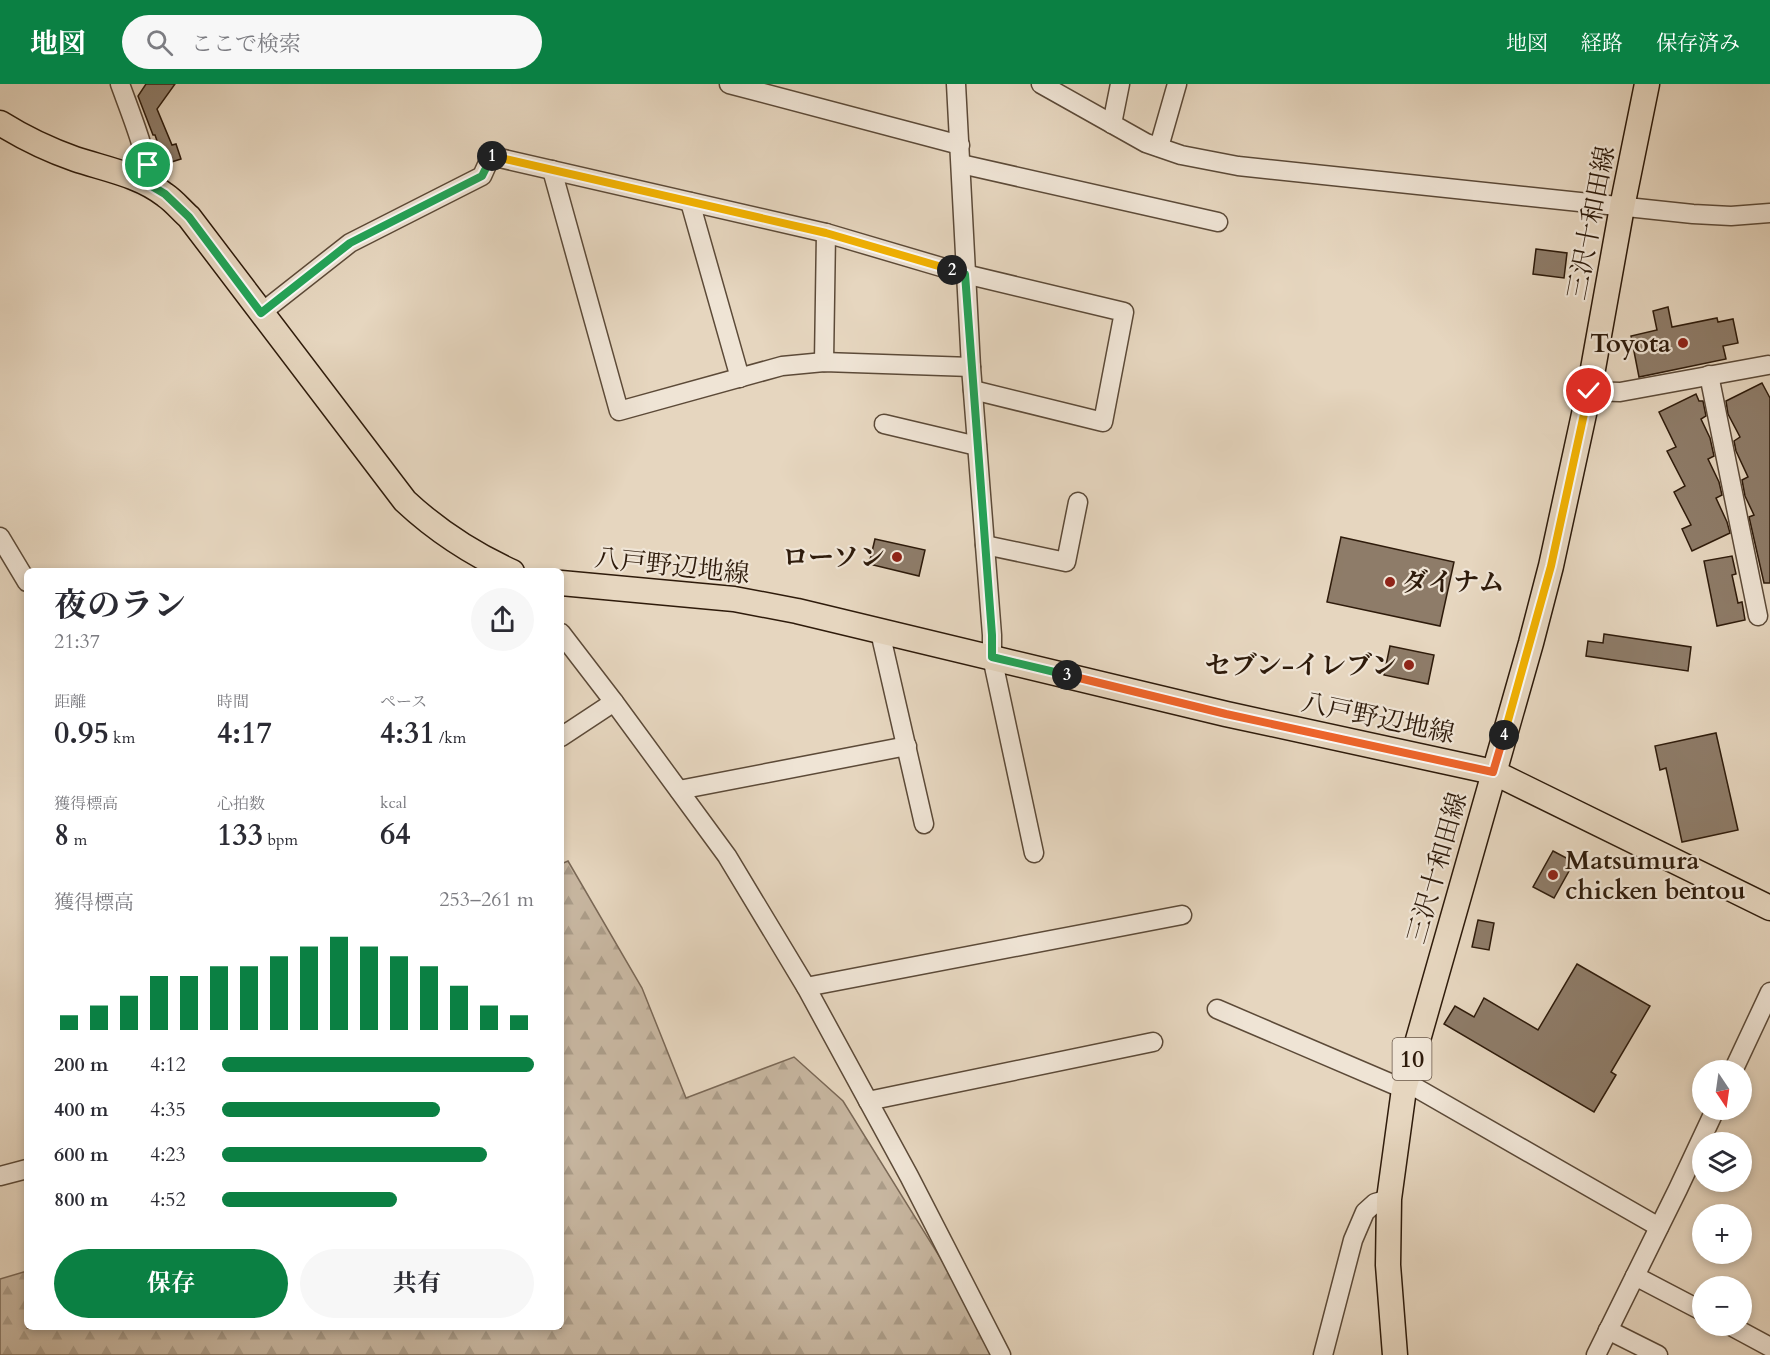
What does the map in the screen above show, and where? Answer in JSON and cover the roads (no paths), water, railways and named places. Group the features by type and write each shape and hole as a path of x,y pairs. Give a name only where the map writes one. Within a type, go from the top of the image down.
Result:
{"main road":[{"name":"三沢十和田線","path":"1395,1355 1388,1265 1389,1199 1405,1085 1551,566 1589,391 1647,84"},
{"path":"0,123 45,148 120,172 165,194 189,217 405,501 428,522 476,554 504,568"},
{"name":"八戸野辺地線","path":"564,583 734,599 797,611 1226,714 1493,772 1770,908"}],"street":[{"path":"120,84 142,144 148,165 150,185"},
{"path":"729,84 960,145"},
{"path":"956,84 965,274 992,657 1034,853"},
{"path":"1041,84 1158,147 1181,155 1238,166 1622,207 1731,216 1770,213"},
{"path":"1112,124 1120,84"},
{"path":"1158,147 1178,84"},
{"path":"261,313 350,243 482,176 491,156 826,233 965,274 1124,312 1103,422 973,390"},
{"path":"961,164 1218,222"},
{"path":"552,170 619,411 782,366 824,362 971,367"},
{"path":"690,201 740,378"},
{"path":"824,362 826,233"},
{"path":"1589,391 1620,392 1768,365"},
{"path":"1709,375 1758,616"},
{"path":"884,424 977,446"},
{"path":"985,545 1066,562 1078,502"},
{"path":"0,537 24,577"},
{"path":"880,632 924,824"},
{"path":"564,637 615,702 727,856 806,987 909,1176 1001,1355"},
{"path":"564,735 615,702"},
{"path":"679,790 906,746"},
{"path":"806,987 1182,915"},
{"path":"1738,1060 1770,992"},
{"path":"1217,1009 1405,1085 1659,1227"},
{"path":"868,1101 1153,1042"},
{"path":"1596,1355 1710,1120"},
{"path":"0,1176 24,1170"},
{"path":"1323,1355 1353,1240 1365,1212 1374,1203 1389,1199"},
{"path":"1635,1276 1692,1306"},
{"path":"1608,1330 1658,1355"},
{"path":"1750,1336 1770,1347"}],"place":[{"name":"Toyota","path":"1683,343"},
{"name":"ローソン","path":"897,557"},
{"name":"ダイナム","path":"1390,582"},
{"name":"セブン-イレブン","path":"1409,665"},
{"name":"Matsumura chicken bentou","path":"1553,875"}]}
